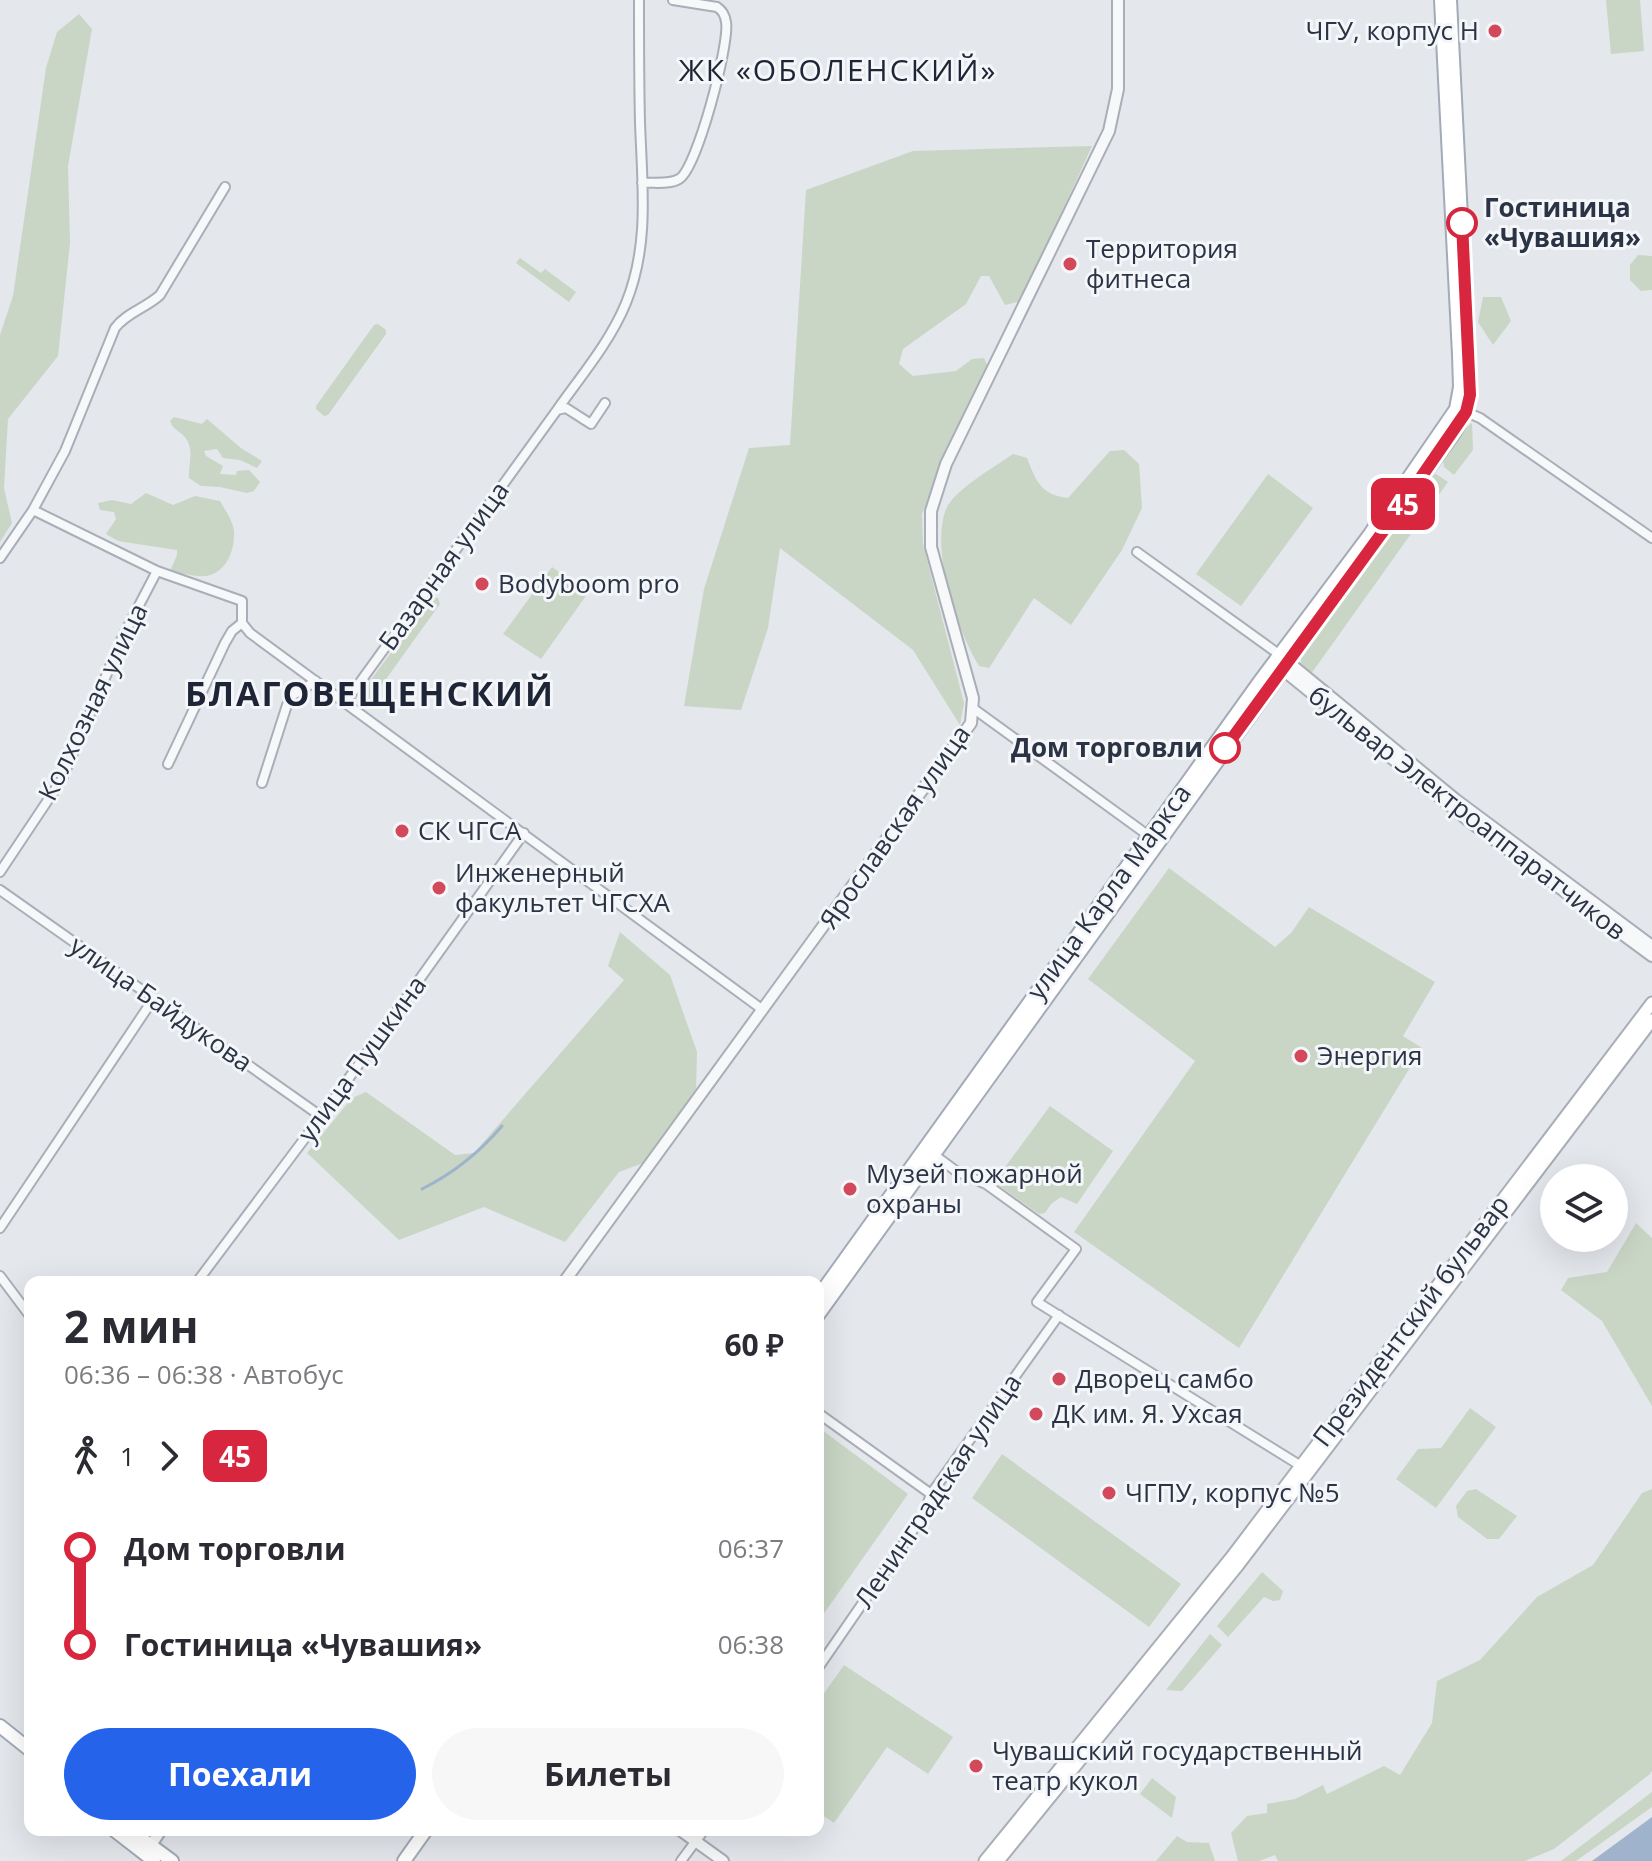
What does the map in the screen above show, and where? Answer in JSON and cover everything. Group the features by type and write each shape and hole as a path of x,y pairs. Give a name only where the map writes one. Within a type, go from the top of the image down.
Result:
{"main road":[{"path":"1441,0 1449,62"},
{"path":"1450,0 1449,62 1459,261 1470,395 1461,411"},
{"name":"улица Карла Маркса","path":"824,1306 929,1152 1153,839 1446,444 1461,411"},
{"name":"Президентский бульвар","path":"1334,1430 1652,1003"},
{"name":"Президентский бульвар","path":"985,1861 1004,1847 1242,1552 1652,1020"},
{"name":"улица Карла Маркса","path":"824,1289 929,1152"},
{"path":"0,1726 24,1745"},
{"path":"0,1736 24,1755"},
{"path":"122,1836 147,1855 172,1861"},
{"path":"134,1836 147,1855"},
{"path":"404,1861 422,1836"},
{"name":"Президентский бульвар","path":"998,1861 1004,1847"}],"street":[{"name":"Базарная улица","path":"345,703 609,337 626,303 641,249 644,218 639,0"},
{"path":"642,183 677,180 686,173 693,160 725,43 727,24 723,11 717,7 673,0"},
{"name":"Ярославская улица","path":"568,1276 971,723 974,709 969,679 931,547 931,511 946,464 1109,131 1118,89 1118,0"},
{"path":"0,558 33,510 65,451 115,328 122,319 160,295 225,187"},
{"path":"557,410 566,408 591,424 605,403"},
{"path":"1461,411 1480,418 1652,538"},
{"name":"Колхозная улица","path":"33,510 157,571 242,601 242,623"},
{"path":"1137,552 1283,662"},
{"name":"Колхозная улица","path":"0,872 62,779 123,636 157,571"},
{"path":"168,764 225,643 232,631 242,623 250,633 763,1010"},
{"name":"бульвар Электроаппаратчиков","path":"1283,662 1455,799 1652,946"},
{"name":"бульвар Электроаппаратчиков","path":"1283,662 1469,821 1652,956"},
{"path":"262,783 287,705 293,695 316,681"},
{"path":"974,709 1153,839"},
{"name":"улица Пушкина","path":"202,1276 322,1117 524,833"},
{"name":"улица Байдукова","path":"0,890 322,1117"},
{"path":"0,1228 154,998"},
{"path":"929,1152 956,1171 986,1184 1076,1249 1037,1302 1304,1469"},
{"path":"0,1276 24,1308"},
{"name":"Ленинградская улица","path":"824,1658 924,1514 931,1494 1059,1315"},
{"path":"824,1417 931,1494"},
{"path":"147,1855 158,1836"},
{"path":"688,1836 723,1861"},
{"path":"681,1861 699,1836"}],"green space":[{"path":"1606,0 1640,0 1644,51 1611,54"},
{"path":"79,14 92,29 68,166 70,243 58,356 8,419 4,488 12,523 0,542 0,335 13,296 46,68 57,32"},
{"path":"1092,146 1021,301 1005,305 989,276 981,276 966,304 903,349 899,364 913,376 956,371 972,359 984,358 988,367 922,514 923,544 964,703 960,725 913,650 780,548 768,628 741,710 684,706 704,589 749,448 790,445 806,190 913,151"},
{"path":"1638,255 1652,256 1652,290 1641,291 1630,280 1630,265"},
{"path":"520,258 541,273 545,269 576,292 569,302 516,263"},
{"path":"1483,297 1501,297 1511,321 1493,345 1478,322"},
{"path":"378,324 386,330 386,334 328,415 324,416 316,406 374,325"},
{"path":"174,417 202,424 207,419 241,448 262,461 257,468 240,460 223,458 217,449 204,451 206,456 223,466 220,474 236,475 237,471 249,470 260,482 254,491 247,493 201,486 189,478 189,445 171,424"},
{"path":"1472,423 1473,450 1454,475 1444,467 1443,459 1463,430"},
{"path":"1124,450 1139,464 1142,508 1122,550 1071,625 1034,598 989,668 979,666 962,632 944,567 942,526 951,501 966,486 1013,454 1027,458 1041,486 1051,494 1068,498 1110,451"},
{"path":"1268,474 1313,508 1241,606 1196,574"},
{"path":"1436,474 1448,482 1311,674 1301,663 1302,651 1431,475"},
{"path":"146,493 173,505 195,496 220,501 234,531 231,552 224,565 206,576 173,573 171,569 177,550 118,541 106,534 116,519 114,512 100,510 98,503 112,500 131,504"},
{"path":"552,567 588,593 541,659 503,634"},
{"path":"432,597 438,598 440,604 371,700 364,699 362,692"},
{"path":"1169,868 1275,947 1291,933 1309,907 1435,982 1403,1036 1422,1048 1239,1348 1074,1232 1195,1061 1088,979"},
{"path":"620,932 670,975 697,1052 696,1092 646,1162 619,1172 565,1242 484,1207 399,1240 307,1153 352,1098 366,1092 455,1155 474,1153 624,980 608,966"},
{"path":"1050,1106 1113,1151 1077,1204 1061,1197 1045,1213 1039,1214 994,1182"},
{"path":"1636,1223 1652,1238 1652,1406 1602,1321 1561,1290 1568,1278 1607,1272 1619,1252 1628,1252 1628,1237"},
{"path":"1470,1408 1496,1427 1436,1508 1396,1479 1418,1449 1441,1448"},
{"path":"824,1431 908,1494 824,1613"},
{"path":"1002,1454 1181,1584 1149,1627 972,1498"},
{"path":"1476,1489 1517,1516 1499,1539 1487,1539 1458,1517 1456,1506 1467,1491"},
{"path":"1652,1489 1650,1774 1554,1849 1525,1861 1278,1861 1275,1855 1259,1861 1238,1861 1231,1833 1247,1816 1267,1813 1267,1804 1295,1799 1323,1785 1327,1794 1384,1766 1400,1775 1432,1723 1437,1681 1480,1660 1537,1597 1593,1565 1642,1493"},
{"path":"1262,1572 1283,1591 1280,1600 1264,1597 1228,1637 1217,1626"},
{"path":"1210,1634 1222,1645 1182,1691 1166,1690"},
{"path":"844,1665 953,1737 928,1774 887,1747 834,1823 824,1816 824,1693"},
{"path":"1152,1778 1176,1797 1172,1818 1140,1794"},
{"path":"1652,1792 1652,1807 1576,1861 1561,1861"},
{"path":"1177,1836 1187,1842 1209,1843 1215,1861 1156,1861"}],"water":[{"path":"1652,1817 1652,1861 1592,1861"}],"waterway":[{"path":"422,1189 465,1162 502,1126"}],"bus line":[{"name":"45","path":"1225,748 1454,433 1466,412 1470,395 1462,223"}],"place":[{"name":"ЧГУ, корпус Н","path":"1495,31"},
{"name":"Гостиница «Чувашия»","path":"1462,223"},
{"name":"Территория фитнеса","path":"1070,264"},
{"name":"Bodyboom pro","path":"482,584"},
{"name":"Дом торговли","path":"1225,748"},
{"name":"СК ЧГСА","path":"402,831"},
{"name":"Инженерный факультет ЧГСХА","path":"439,888"},
{"name":"Энергия","path":"1301,1056"},
{"name":"Музей пожарной охраны","path":"850,1189"},
{"name":"Дворец самбо","path":"1059,1379"},
{"name":"ДК им. Я. Ухсая","path":"1036,1414"},
{"name":"ЧГПУ, корпус №5","path":"1109,1493"},
{"name":"Чувашский государственный театр кукол","path":"976,1766"}],"district":[{"name":"ЖК «ОБОЛЕНСКИЙ»","path":"838,71"},
{"name":"БЛАГОВЕЩЕНСКИЙ","path":"370,694"}]}
